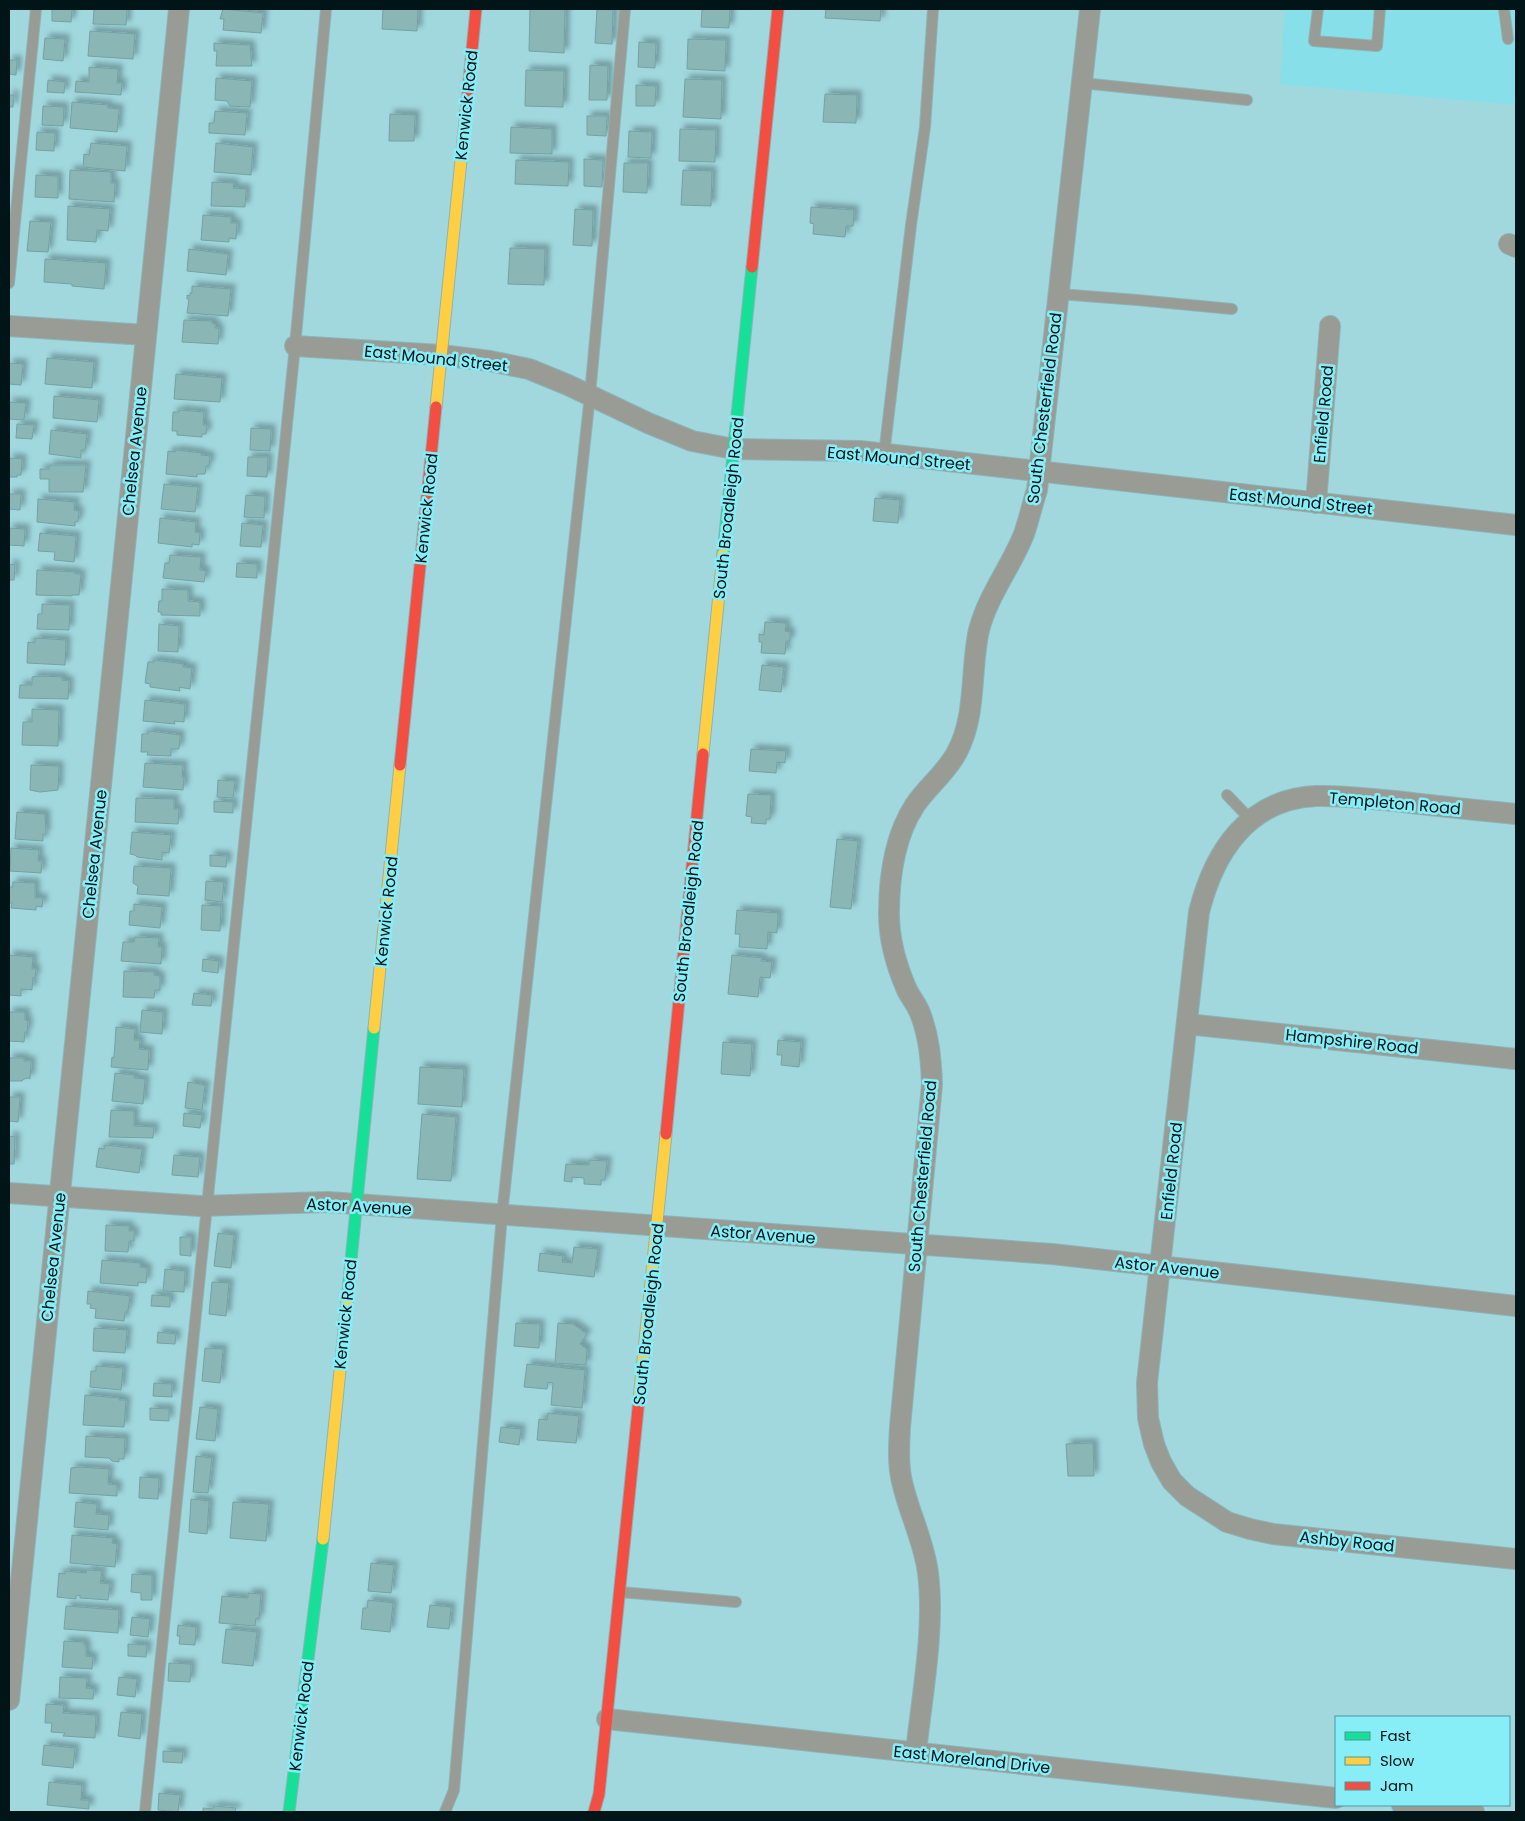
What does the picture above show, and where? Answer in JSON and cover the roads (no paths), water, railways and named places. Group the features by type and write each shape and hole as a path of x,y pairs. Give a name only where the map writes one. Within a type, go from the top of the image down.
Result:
{"street":[{"name":"Chelsea Avenue","path":"9,1700 178,9"},
{"name":"Kenwick Road","path":"289,1812 318,1588 476,9"},
{"name":"South Broadleigh Road","path":"594,1812 599,1794 620,1592 778,9"},
{"name":"South Chesterfield Road","path":"916,1752 928,1634 930,1594 928,1571 901,1477 899,1459 900,1427 932,1084 932,1067 927,1035 920,1012 896,964 891,944 889,914 895,852 902,828 916,804 957,752 965,732 979,631 987,605 1024,534 1037,490 1090,9"},
{"path":"9,326 146,335"},
{"name":"Enfield Road","path":"1316,503 1330,326"},
{"name":"East Mound Street","path":"295,346 441,355 490,361 529,369 692,441 734,449 884,454 1516,525"},
{"name":"Templeton Road","path":"1230,842 1250,819 1266,809 1283,802 1315,796 1347,796 1516,814"},
{"name":"Enfield Road","path":"1187,1496 1172,1481 1161,1462 1148,1418 1148,1383 1199,912 1210,875 1230,842"},
{"name":"Hampshire Road","path":"1187,1024 1516,1059"},
{"name":"Astor Avenue","path":"9,1193 206,1206 328,1202 1052,1254 1516,1306"},
{"name":"Ashby Road","path":"1187,1496 1227,1522 1273,1534 1516,1559"},
{"name":"East Moreland Drive","path":"607,1719 1335,1798"},
{"path":"1412,1806 1474,1812"}],"lane":[{"path":"9,283 36,9"},
{"path":"145,1812 295,346 326,9"},
{"path":"446,1812 454,1790 502,1215 590,395 625,9"},
{"path":"884,454 911,225 925,126 933,9"},
{"path":"1318,9 1314,42 1377,46 1380,9"},
{"path":"1504,9 1508,39"},
{"path":"1082,83 1247,100"},
{"path":"1059,294 1232,310"},
{"path":"1227,795 1250,819"},
{"path":"620,1592 736,1602"}]}
